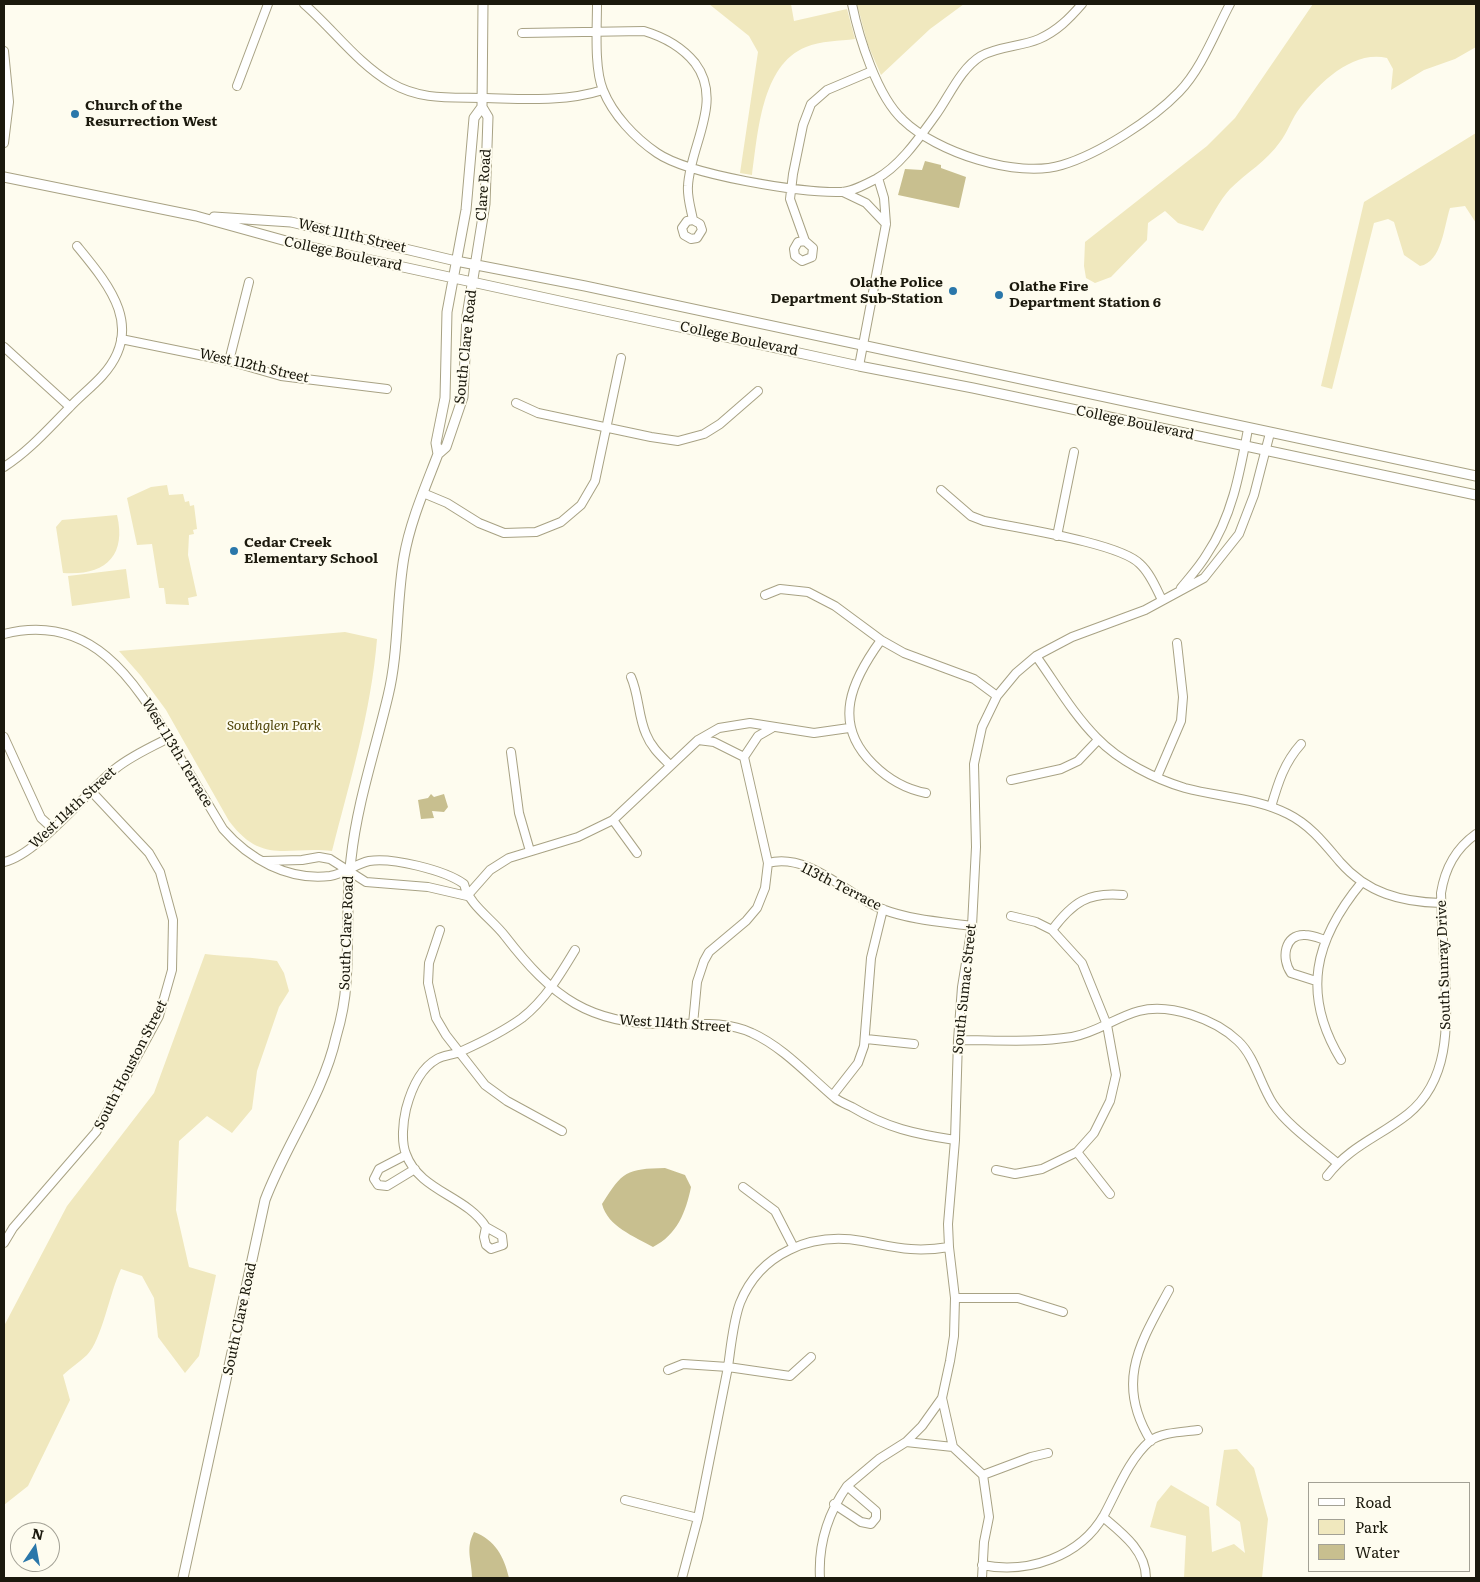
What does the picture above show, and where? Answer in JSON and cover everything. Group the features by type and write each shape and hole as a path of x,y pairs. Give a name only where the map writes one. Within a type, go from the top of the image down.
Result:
{"street":[{"path":"237,86 268,4"},
{"path":"304,4 366,64 399,87 435,98 482,103 539,100 585,95 603,90"},
{"name":"Clare Road","path":"476,265 485,204 488,117 482,103 483,4"},
{"path":"597,4 598,59 603,90 628,129 658,154 692,168 790,189 843,192 866,203 886,224"},
{"path":"852,4 872,71 902,119 920,134 960,155 1025,168 1060,166 1090,154 1157,112 1181,90 1199,63 1230,4"},
{"path":"843,192 878,178 896,164 935,116 962,75 980,57 1006,46 1038,40 1066,23 1082,4"},
{"path":"522,33 644,31 664,37 689,55 703,73 708,93 688,194 693,220"},
{"path":"4,51 9,102 4,143"},
{"path":"805,241 794,213 790,189 802,125 811,104 827,90 872,71"},
{"name":"Clare Road","path":"456,261 466,210 474,118 482,103"},
{"name":"College Boulevard","path":"4,176 196,216 297,244 859,366 973,388 1476,495"},
{"path":"859,366 886,224 884,198 878,178"},
{"name":"West 111th Street","path":"196,216 291,222 476,265"},
{"path":"4,467 28,449 110,365 121,339 122,324 115,296 77,246"},
{"name":"South Clare Road","path":"438,454 436,443 444,398 447,312 456,261"},
{"name":"South Clare Road","path":"184,1578 265,1200 281,1162 317,1094 336,1039 346,984 350,870 364,784 388,695 404,555 423,493 438,454 446,447 463,397 466,326 476,265"},
{"name":"College Boulevard","path":"476,265 1476,476"},
{"path":"229,361 249,282"},
{"name":"West 112th Street","path":"121,339 229,361 281,376 387,388"},
{"path":"4,347 70,407"},
{"path":"423,493 447,503 490,529 516,534 549,527 560,522 581,505 595,481 622,358"},
{"path":"516,404 538,413 665,440 691,439 704,434 720,424 758,391"},
{"name":"South Sumac Street","path":"1180,590 1208,554 1221,529 1232,501 1248,429"},
{"name":"South Sumac Street","path":"820,1578 819,1554 826,1524 834,1504 847,1486 879,1459 906,1442 922,1426 942,1398 954,1336 955,1298 948,1247 955,1140 958,1040 962,987 972,926 976,847 974,764 982,727 997,696 1016,674 1036,656 1072,637 1145,610 1204,578 1239,534 1254,495 1270,433"},
{"path":"1057,536 1074,452"},
{"path":"941,490 971,516 984,521 1057,536 1126,554 1140,564 1153,581 1162,600"},
{"path":"765,595 780,589 808,592 835,606 881,640 924,662 974,679 997,696"},
{"name":"West 113th Terrace","path":"4,634 20,630 60,632 84,641 108,656 150,704 222,829 239,847 263,861 269,867 310,875 330,876 350,870"},
{"path":"881,640 857,676 851,696 849,728 862,751 884,775 910,790 926,793"},
{"path":"1157,777 1181,721 1183,689 1178,643"},
{"path":"1036,656 1078,716 1098,740 1126,760 1157,777 1184,787 1271,807 1288,814 1318,835 1346,868 1362,882 1388,895 1408,901 1442,903"},
{"path":"631,677 639,697 646,734 653,748 670,765"},
{"path":"466,896 496,865 509,858 578,837 613,820 698,740 719,728 734,724 750,723 814,734 849,728"},
{"path":"692,1024 697,982 704,961 709,952 732,936 756,908 765,888 768,863 744,757 758,736 772,728"},
{"path":"4,736 41,818 52,828"},
{"name":"West 114th Street","path":"4,862 22,856 116,768 169,738"},
{"path":"698,740 714,742 744,757"},
{"path":"1011,780 1062,769 1078,761 1098,740"},
{"path":"1271,807 1281,772 1290,756 1301,744"},
{"path":"511,752 519,813 530,851"},
{"name":"South Houston Street","path":"4,1243 13,1228 96,1132 159,1016 172,970 173,920 160,872 149,853 91,791"},
{"path":"613,820 637,853"},
{"name":"South Sunray Drive","path":"1327,1176 1337,1163 1355,1147 1408,1114 1423,1098 1439,1068 1447,1028 1442,903 1443,877 1447,866 1468,840 1476,834"},
{"path":"263,861 302,860 319,857 330,859 350,870"},
{"name":"West 114th Street","path":"466,896 464,884 454,877 430,868 369,861 350,870 366,882 428,887 466,896 496,924 538,976 570,1003 610,1018 655,1025 692,1024 728,1026 746,1030 763,1038 833,1095 866,1116 898,1130 955,1140"},
{"name":"113th Terrace","path":"768,863 789,862 808,868 883,909 916,918 972,926"},
{"path":"1341,1060 1327,1037 1322,1020 1316,981 1325,940 1341,910 1362,882"},
{"path":"1052,930 1073,906 1088,896 1106,893 1123,895"},
{"path":"833,1095 858,1063 866,1038 871,958 883,909"},
{"path":"996,1170 1016,1174 1042,1169 1077,1152 1094,1133 1110,1101 1116,1075 1107,1025 1082,963 1052,930 1036,922 1011,916"},
{"path":"440,930 429,963 428,983 436,1018 477,1077 493,1092 562,1131"},
{"path":"1316,981 1291,973 1284,958 1285,949 1295,937 1304,934 1325,940"},
{"path":"486,1227 472,1209 430,1184 415,1169 406,1155 404,1119 414,1085 426,1068 438,1058 460,1052 515,1022 531,1010 552,988 574,950"},
{"path":"958,1040 1051,1040 1076,1036 1140,1011 1165,1009 1185,1012 1225,1032 1246,1050 1273,1104 1337,1163"},
{"path":"866,1038 914,1044"},
{"path":"1077,1152 1110,1194"},
{"path":"406,1155 379,1169 374,1179 378,1185 387,1186 415,1169"},
{"path":"743,1188 775,1211 793,1246"},
{"path":"682,1578 698,1518 740,1304 760,1271 793,1246 817,1239 843,1239 909,1251 948,1247"},
{"path":"1151,1440 1138,1414 1133,1374 1137,1351 1146,1329 1169,1290"},
{"path":"955,1298 1018,1298 1063,1312"},
{"path":"668,1370 683,1364 728,1367 790,1376 811,1357"},
{"path":"942,1398 953,1447 983,1475 990,1517 982,1565 982,1578"},
{"path":"982,1565 1012,1567 1057,1558 1074,1548 1091,1533 1103,1517 1130,1466 1151,1440 1167,1435 1198,1430"},
{"path":"906,1442 953,1447"},
{"path":"983,1475 1031,1456 1048,1453"},
{"path":"834,1504 861,1522 870,1524 876,1518 876,1511 847,1486"},
{"path":"625,1500 698,1518"},
{"path":"1103,1517 1123,1532 1136,1548 1146,1578"}],"green space":[{"path":"709,4 791,4 794,21 847,9 855,39 824,42 806,47 791,56 779,69 764,102 752,175 740,173 758,52 749,36"},
{"path":"857,4 964,4 930,29 881,75 868,45"},
{"path":"1313,4 1476,4 1476,47 1455,59 1424,70 1391,90 1393,69 1387,58 1361,59 1348,64 1314,91 1297,112 1275,149 1230,189 1203,231 1178,223 1165,211 1148,223 1147,240 1111,277 1095,283 1086,278 1084,266 1085,242 1207,146 1235,118"},
{"path":"1476,133 1476,223 1465,206 1450,208 1438,251 1427,263 1420,266 1404,255 1394,222 1388,219 1374,223 1332,389 1321,386 1364,202"},
{"path":"167,485 169,495 183,494 185,502 189,501 190,506 194,505 197,529 193,530 194,534 189,535 188,555 197,596 188,598 189,605 166,604 164,588 159,588 152,544 137,545 127,498 151,487"},
{"path":"117,515 119,542 115,553 109,561 101,567 90,571 63,573 56,527 62,520"},
{"path":"126,569 130,598 72,606 68,576"},
{"name":"Southglen Park","path":"345,632 377,639 365,720 332,851 276,851 264,849 241,835 229,821 166,710 141,676 119,651"},
{"path":"205,954 277,961 284,973 289,991 279,1007 257,1071 252,1109 232,1133 207,1116 179,1141 176,1210 189,1267 216,1275 199,1356 185,1373 158,1337 154,1298 142,1276 121,1269 92,1348 84,1358 63,1375 70,1400 28,1486 4,1505 4,1326 67,1206 154,1093"},
{"path":"1237,1449 1254,1468 1268,1519 1262,1578 1184,1578 1186,1536 1150,1527 1157,1502 1171,1485 1209,1507 1212,1552 1234,1544 1245,1553 1240,1522 1216,1505 1224,1450"}],"water":[{"path":"925,161 941,165 941,168 966,177 959,208 898,195 905,169 922,170"},
{"path":"431,794 434,797 444,794 448,807 444,812 432,811 434,818 421,819 418,800 428,798"},
{"path":"665,1168 685,1175 691,1187 679,1222 668,1236 653,1247 616,1225 605,1212 602,1204 615,1185 627,1174 642,1169"},
{"path":"474,1532 488,1539 498,1550 509,1578 472,1578 469,1550"}],"place":[{"name":"Church of the Resurrection West","path":"75,114"},
{"name":"Olathe Police Department Sub-Station","path":"953,291"},
{"name":"Olathe Fire Department Station 6","path":"999,295"},
{"name":"Cedar Creek Elementary School","path":"234,551"}]}
